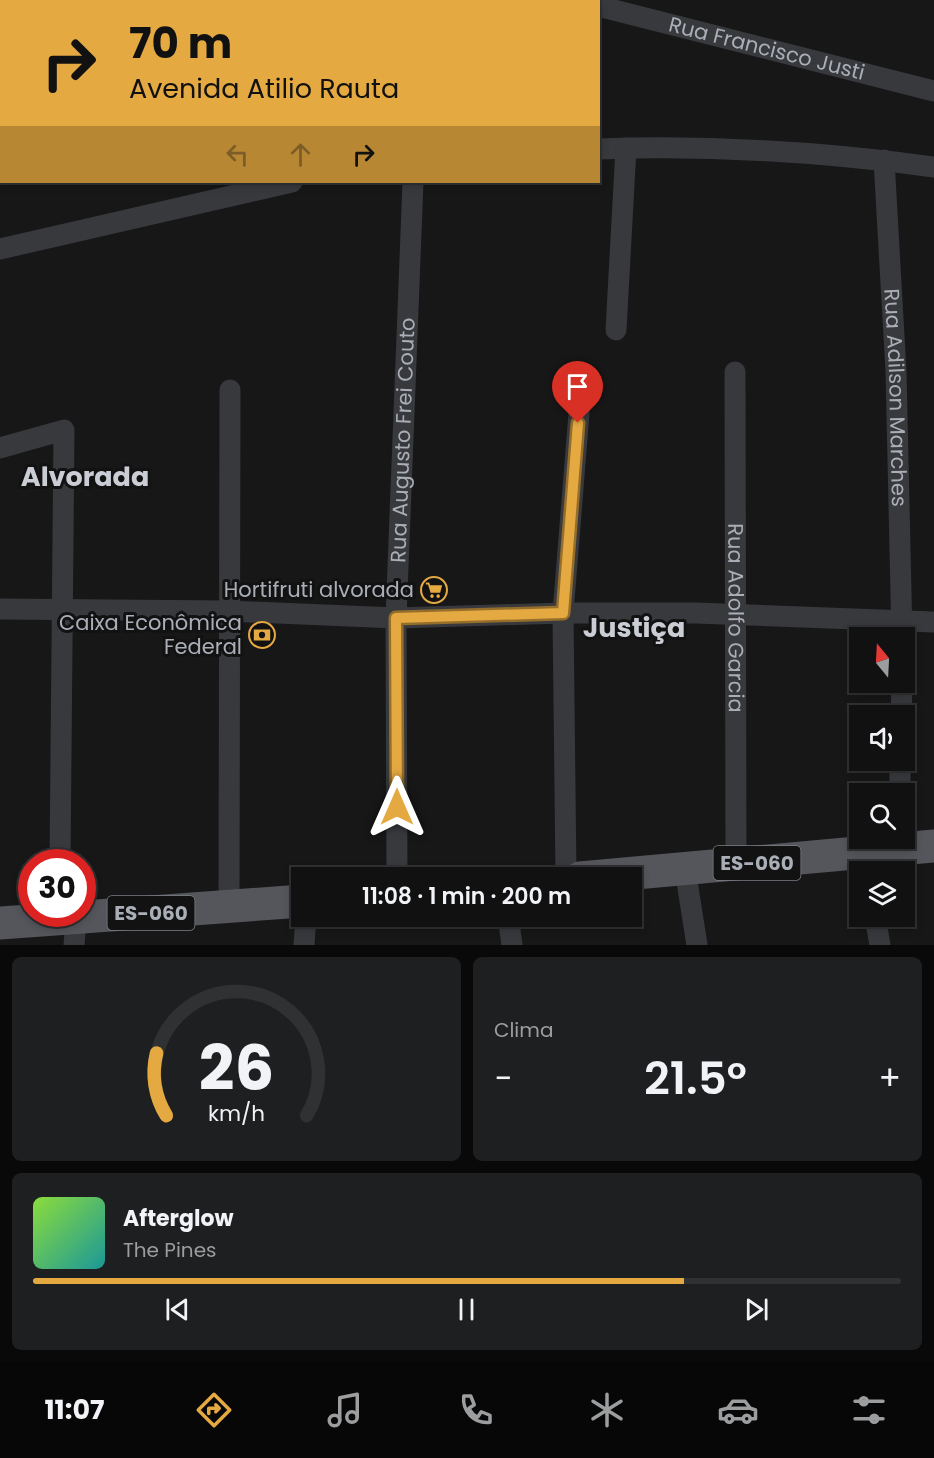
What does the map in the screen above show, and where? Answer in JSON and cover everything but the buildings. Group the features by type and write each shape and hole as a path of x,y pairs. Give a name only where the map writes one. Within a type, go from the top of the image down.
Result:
{"main road":[{"name":"ES-060","path":"915,845 934,846"},
{"name":"ES-060","path":"870,861 891,849"},
{"name":"ES-060","path":"642,873 736,865 849,863"},
{"name":"ES-060","path":"96,922 229,906 291,902"},
{"name":"ES-060","path":"0,923 18,924"}],"street":[{"name":"Rua Francisco Justi","path":"600,7 934,91"},
{"path":"615,330 626,148"},
{"path":"600,149 742,151 884,160 934,166"},
{"name":"Rua Adilson Marches","path":"884,160 896,371 903,627"},
{"path":"0,249 288,183"},
{"name":"Rua Augusto Frei Couto","path":"397,867 396,618 413,183"},
{"name":"Rua Adolfo Garcia","path":"735,372 736,865"},
{"path":"566,867 563,613 582,376"},
{"path":"229,906 230,390"},
{"path":"0,448 64,430 60,849"},
{"path":"0,609 228,610 396,618 563,613 734,614 871,627"},
{"path":"915,627 934,622"},
{"path":"685,869 697,945"},
{"path":"304,945 305,927"},
{"path":"510,927 512,945"},
{"path":"877,927 879,945"}],"place":[{"name":"Hortifruti alvorada","path":"434,590"},
{"name":"Caixa Econômica Federal","path":"262,635"}],"district":[{"name":"Alvorada","path":"85,477"},
{"name":"Justiça","path":"634,628"}],"route":[{"path":"397,807 396,618 563,613 578,423"}]}
